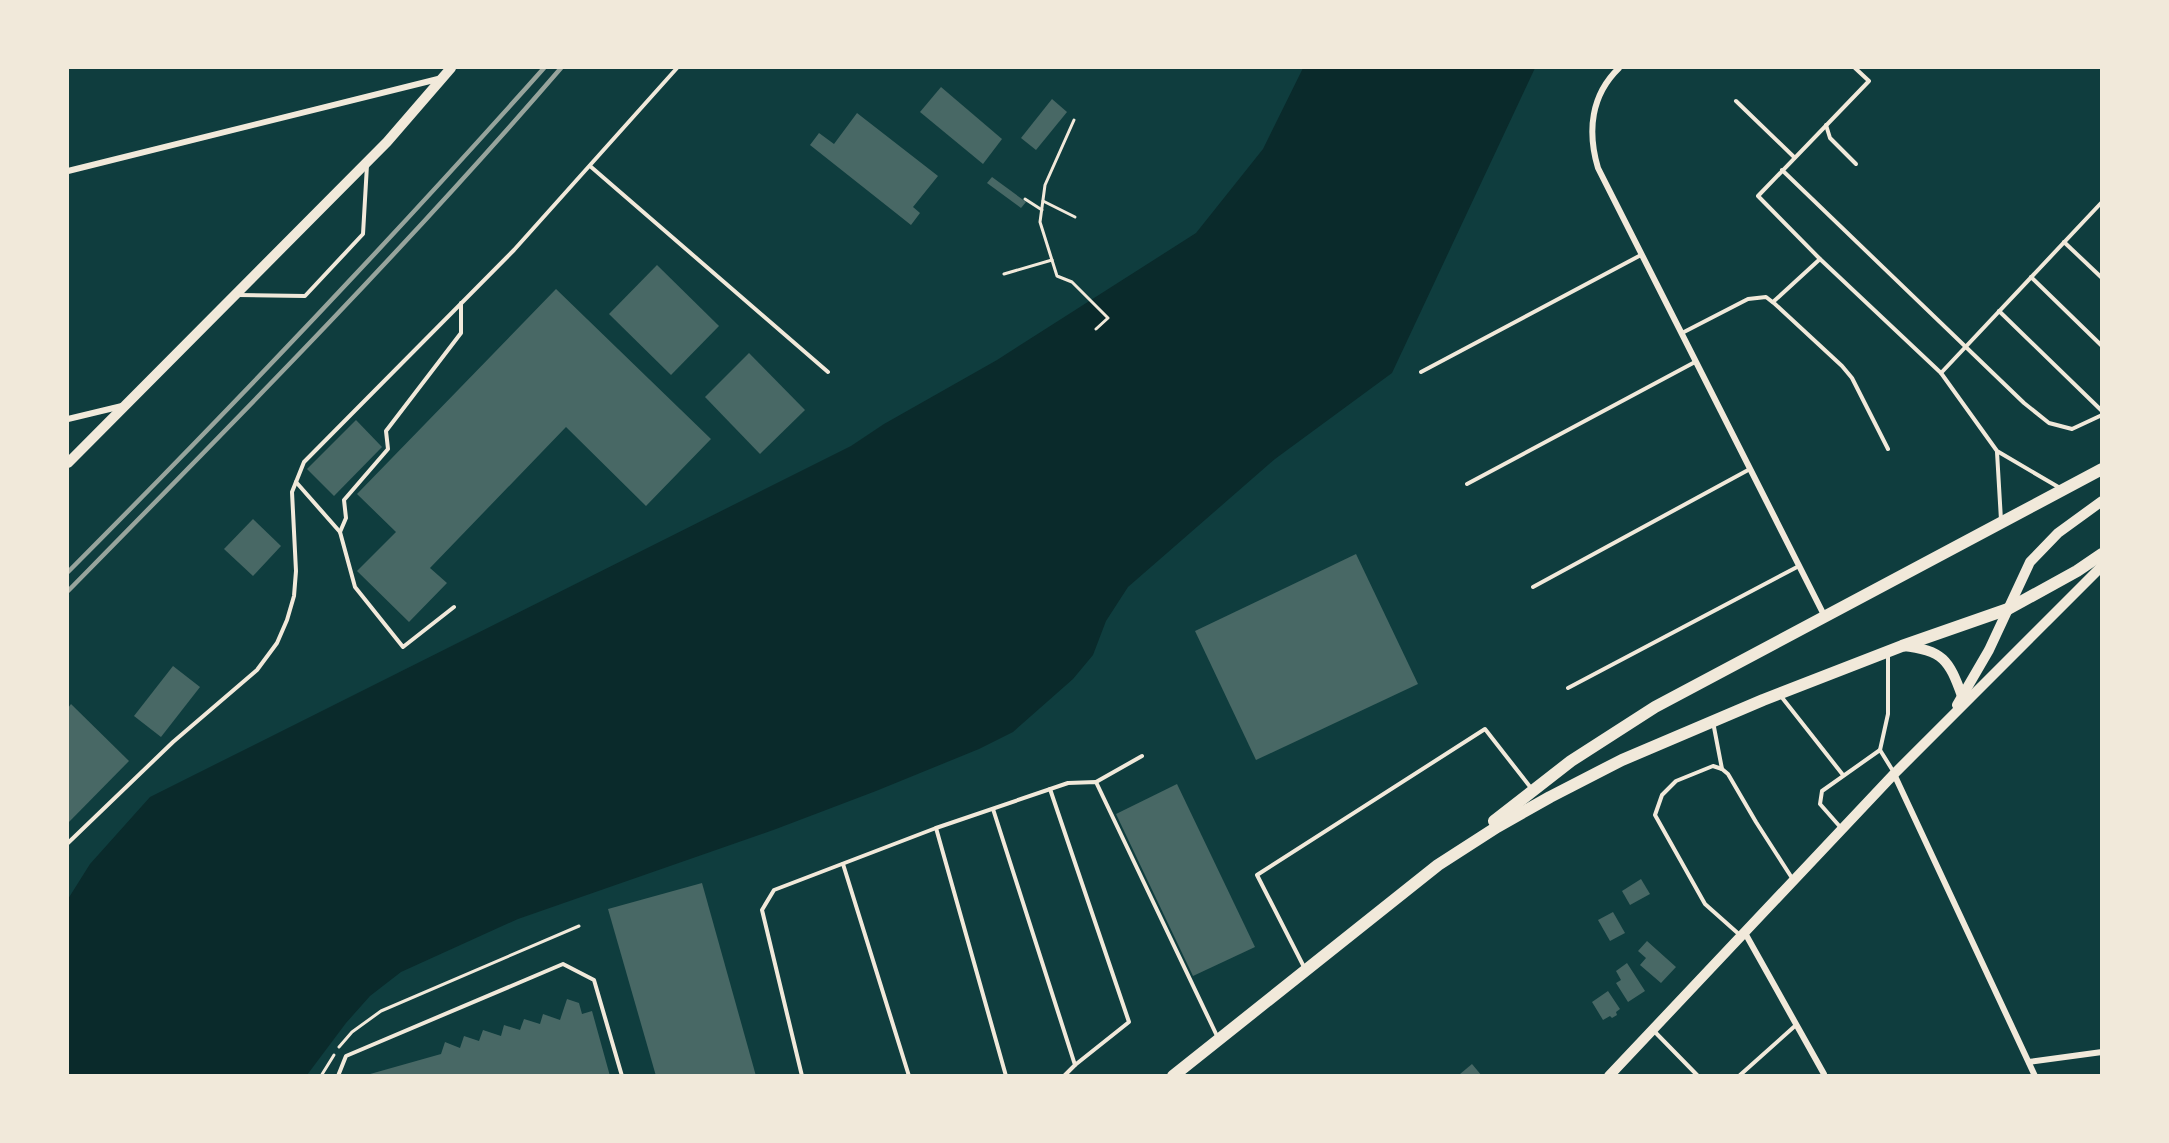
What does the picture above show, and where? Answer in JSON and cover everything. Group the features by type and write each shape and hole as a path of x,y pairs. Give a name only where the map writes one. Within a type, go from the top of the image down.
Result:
{"main road":[{"path":"68,463 387,142 451,68"},
{"path":"1173,1076 1571,761 1655,707 2102,469"},
{"path":"1949,718 1989,650 2030,562 2058,533 2102,501"},
{"path":"1438,865 1550,796 1622,760 1779,694 1902,646 2008,609 2077,571 2102,554"},
{"path":"1609,1076 1894,774 2102,566"},
{"path":"1902,646 1922,648 1943,658 1954,674 1962,696"}],"street":[{"path":"1619,68 1602,90 1593,114 1592,148 1598,168 1826,617"},
{"path":"68,171 442,78"},
{"path":"68,419 124,405"},
{"path":"1894,774 2035,1076"},
{"path":"1743,935 1824,1074"},
{"path":"2029,1062 2102,1052"}],"lane":[{"path":"68,843 173,742 256,670 277,643 294,596 296,571 292,492 304,462 514,250 677,68"},
{"path":"1855,68 1869,81 1758,196 1820,259 1941,374 1997,451 2063,489"},
{"path":"1736,101 1794,157"},
{"path":"1826,125 1830,138 1856,164"},
{"path":"235,295 305,296 363,234 367,162"},
{"path":"590,166 828,372"},
{"path":"1782,170 2024,403 2049,423 2073,429 2102,413 1999,311"},
{"path":"1941,374 2102,202"},
{"path":"2096,207 2102,212"},
{"path":"2064,242 2102,278"},
{"path":"1421,372 1642,254"},
{"path":"1773,302 1820,259"},
{"path":"2031,277 2102,346"},
{"path":"1682,333 1748,299 1766,297 1842,366 1852,378 1888,448"},
{"path":"340,532 346,518 344,500 388,449 386,430 461,333 462,303"},
{"path":"1467,484 1696,361"},
{"path":"1997,451 2001,523"},
{"path":"1533,586 1750,468"},
{"path":"296,482 340,532 355,587 403,647 454,607"},
{"path":"1568,688 1800,566"},
{"path":"1888,652 1888,714 1880,750 1894,774"},
{"path":"1779,694 1843,775"},
{"path":"1713,722 1722,769"},
{"path":"1306,971 1257,875 1485,729 1533,790"},
{"path":"1842,830 1820,804 1822,791 1880,750"},
{"path":"802,1076 762,910 774,890 936,828 1049,789 1068,783 1096,782 1142,756"},
{"path":"1743,935 1705,904 1655,815 1662,795 1676,781 1713,766 1722,769 1728,774 1794,881"},
{"path":"1096,782 1218,1040"},
{"path":"1049,789 1129,1022 1075,1065 1065,1076"},
{"path":"993,809 1075,1065"},
{"path":"936,828 1006,1076"},
{"path":"843,864 909,1076"},
{"path":"338,1076 346,1056 563,964 594,980 622,1076"},
{"path":"1739,1076 1796,1025"},
{"path":"1652,1029 1698,1076"}],"path":[{"path":"1074,120 1045,184 1040,222 1057,276 1072,282 1107,318 1096,329"},
{"path":"1025,199 1042,210"},
{"path":"1043,201 1074,217"},
{"path":"1004,274 1052,260"},
{"path":"321,1076 339,1047 352,1032 381,1011 579,926"}],"water":[{"path":"1303,68 1535,68 1392,373 1275,459 1128,587 1106,621 1093,655 1073,679 1013,732 979,749 776,829 518,919 401,972 370,996 346,1023 307,1075 68,1076 68,899 90,864 150,797 851,446 884,424 997,360 1196,233 1263,149"}],"building":[{"path":"941,87 1002,139 983,164 920,112"},
{"path":"1052,99 1067,112 1036,150 1021,138"},
{"path":"857,113 938,176 913,207 920,213 911,225 810,145 819,133 834,144"},
{"path":"992,177 1026,202 1021,208 987,183"},
{"path":"657,265 719,326 671,375 609,314"},
{"path":"556,289 711,439 646,506 566,427 430,568 447,583 409,622 357,571 396,532 357,494"},
{"path":"749,353 805,410 760,454 705,397"},
{"path":"356,420 382,447 334,496 307,469"},
{"path":"253,519 281,546 253,576 224,549"},
{"path":"1356,554 1418,684 1256,760 1195,631"},
{"path":"173,666 200,687 161,737 134,716"},
{"path":"71,704 129,761 68,823 68,708"},
{"path":"1177,784 1255,947 1193,976 1116,814"},
{"path":"1641,879 1650,894 1630,905 1622,891"},
{"path":"702,883 756,1076 656,1076 608,909"},
{"path":"1613,912 1625,933 1610,941 1598,920"},
{"path":"1647,941 1676,967 1661,983 1640,965 1646,958 1638,951"},
{"path":"1627,963 1645,991 1628,1002 1616,983 1621,980 1616,971"},
{"path":"1608,991 1620,1009 1616,1012 1617,1015 1603,1020 1592,1002"},
{"path":"567,999 579,1003 582,1014 592,1011 610,1076 363,1076 441,1054 445,1042 460,1048 464,1036 479,1041 483,1030 501,1036 504,1025 520,1030 524,1019 540,1024 543,1014 560,1020"},
{"path":"1472,1064 1482,1076 1461,1076 1460,1074"}],"railway":[{"path":"68,572 309,323 428,197 544,68"},
{"path":"68,591 381,268 561,68"}]}
